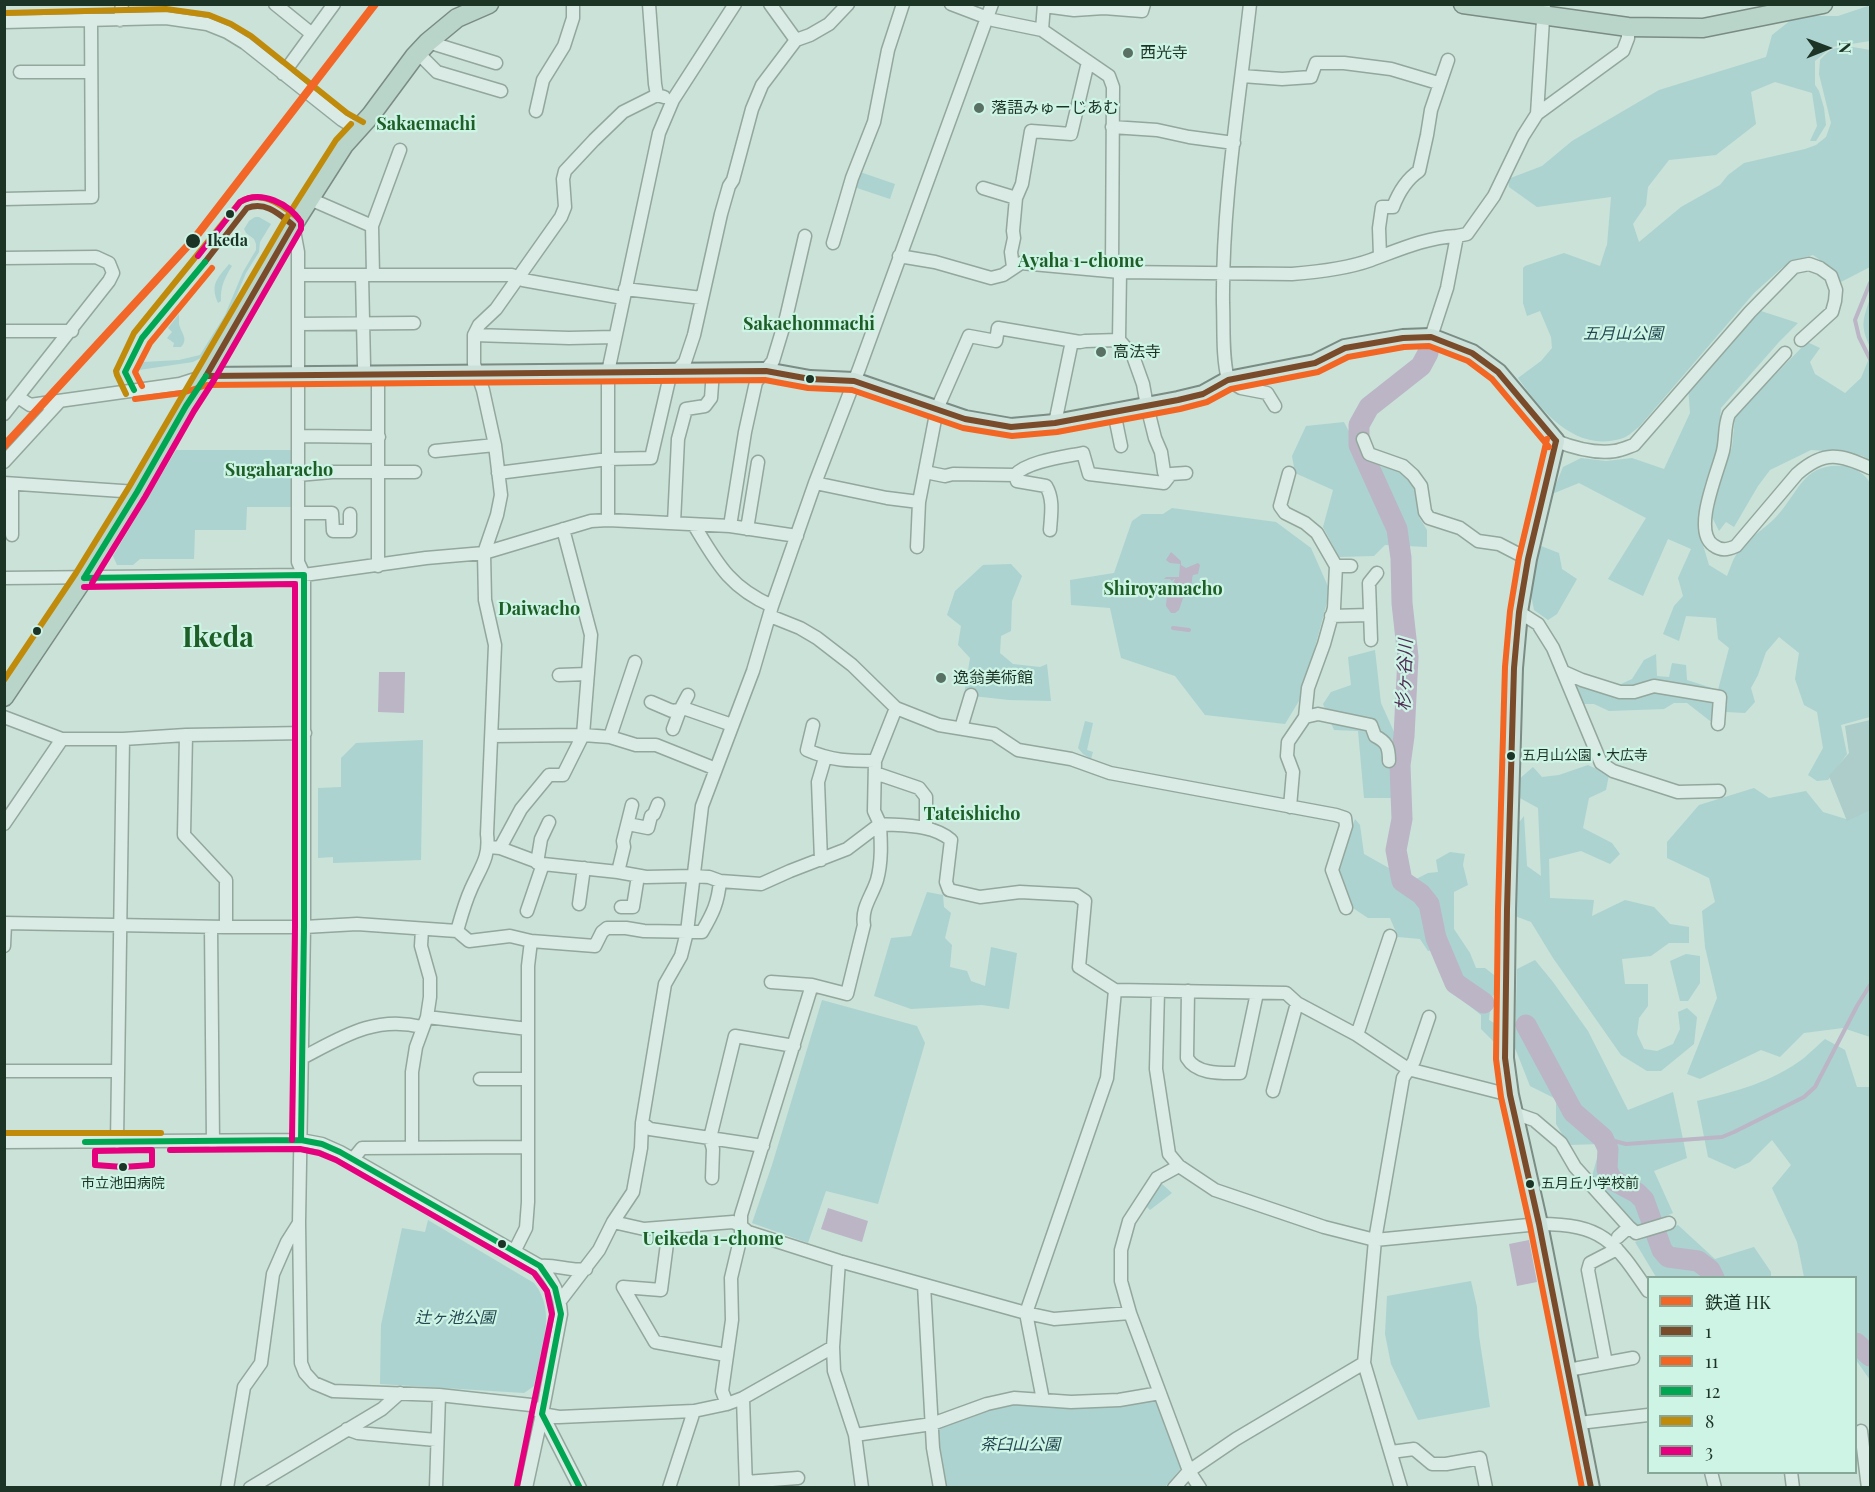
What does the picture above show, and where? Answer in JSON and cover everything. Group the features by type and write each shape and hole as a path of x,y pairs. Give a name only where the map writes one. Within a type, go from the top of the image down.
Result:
{"highway":[{"path":"4,697 84,578 137,492 186,406 207,376 293,225 344,145 371,115 423,47 455,12 489,4"},
{"path":"1463,4 1543,10 1628,27 1703,28 1823,4"}],"main road":[{"path":"207,376 298,375 371,370 477,373 766,371 810,379 854,381 965,419 1011,427 1055,423 1203,394 1228,380 1315,363 1345,348 1403,338 1431,337 1472,352 1498,372 1556,441 1528,559 1519,612 1514,668 1505,1058 1510,1095 1539,1224 1591,1488"}],"street":[{"path":"120,20 122,4"},
{"path":"275,4 312,34"},
{"path":"283,74 334,4"},
{"path":"536,111 543,80 564,46 573,18 573,4"},
{"path":"649,4 657,95"},
{"path":"608,520 608,372 659,133 673,100 735,4"},
{"path":"770,4 796,40"},
{"path":"498,473 608,459 651,458 669,380 685,362 691,344 721,214 729,186 734,180 752,109 762,85 796,40 833,29 848,4"},
{"path":"833,243 852,178 873,122 888,50 903,4"},
{"path":"951,4 987,17 1042,30 1109,76 1113,87 1112,127 1119,340 1133,356 1143,384 1167,478"},
{"path":"560,1301 599,1250 613,1222 633,1192 664,984 681,956 687,932 702,806 753,671 815,483 992,4"},
{"path":"1042,30 1044,5 1074,10 1104,8 1143,11 1144,4"},
{"path":"1250,4 1226,220 1223,273 1224,363 1228,380 1241,388 1267,393 1275,406"},
{"path":"1537,114 1543,10"},
{"path":"4,22 166,18 207,24 245,44 357,130"},
{"path":"4,199 92,197 91,20"},
{"path":"899,256 935,262 991,278 1003,275 1021,263 1116,272 1292,274 1317,272 1370,260 1436,237 1467,234 1494,196 1523,136 1537,114 1623,51 1628,38 1628,27"},
{"path":"423,47 496,63"},
{"path":"423,47 437,72 501,91"},
{"path":"1380,256 1378,228 1382,207 1393,207 1412,176 1419,171 1438,83 1448,60"},
{"path":"1013,267 1011,252 1017,198 1022,184 1031,131 1071,134 1088,62"},
{"path":"1242,76 1282,79 1311,77 1316,63 1344,63 1391,69 1438,83"},
{"path":"21,72 91,72"},
{"path":"673,100 657,95 623,112 565,171 564,207 561,217 496,309 478,325 474,335 474,364 483,390 495,445 501,495 484,553 485,600 495,645 487,834 495,847 540,863 638,876 709,877 720,881 761,884 847,849 880,824 926,828 942,832 951,840 946,882 949,890 980,897 1020,891 1076,895 1085,901 1079,967 1114,990 1286,993 1297,1003 1357,1035 1408,1069 1510,1095"},
{"path":"1112,127 1157,130 1234,143"},
{"path":"378,566 379,437 363,324 372,226 400,150"},
{"path":"983,188 1017,198"},
{"path":"310,199 372,226"},
{"path":"293,225 298,252 298,562 304,575 301,1363 305,1373 314,1383 333,1391 438,1395 531,1405 542,1414 580,1488"},
{"path":"730,526 756,382 773,361 786,318 805,236"},
{"path":"1431,337 1447,288 1457,236"},
{"path":"4,258 96,257 109,263 113,273 72,331 4,414"},
{"path":"1556,441 1574,448 1616,451 1634,444 1750,312 1794,267 1809,264 1831,276 1836,290 1832,312 1793,347 1729,414 1725,424 1724,448 1705,515 1705,534 1710,542 1722,549 1736,546 1797,474 1809,464 1825,458 1837,457 1848,458 1870,468"},
{"path":"298,275 512,275 518,278 624,294 702,298"},
{"path":"298,324 414,324"},
{"path":"917,547 919,502 937,409 969,336 996,342 999,328 1080,342 1119,340"},
{"path":"4,331 72,331"},
{"path":"474,335 615,337"},
{"path":"1055,423 1072,341"},
{"path":"674,524 678,439 686,409 699,409 705,406 711,398 713,371"},
{"path":"18,397 30,405 180,384 207,376"},
{"path":"4,462 60,401"},
{"path":"1114,412 1121,446"},
{"path":"298,436 379,437"},
{"path":"1364,439 1369,454 1403,466 1413,475 1421,486 1425,512 1429,518 1460,528 1478,542 1499,544 1528,559"},
{"path":"435,451 495,445"},
{"path":"925,472 945,476 953,474 1015,475 1036,464 1083,453 1089,474 1164,483 1171,474 1186,473"},
{"path":"741,458 761,462 747,529"},
{"path":"298,475 415,472"},
{"path":"1289,473 1280,506 1285,513 1305,523 1317,533 1336,566 1334,608 1308,688 1305,717 1287,742 1287,756 1293,772 1290,807"},
{"path":"1015,475 1017,481 1046,486 1050,492 1050,530"},
{"path":"815,483 887,498 919,502"},
{"path":"12,535 8,484 137,492"},
{"path":"298,513 332,513 333,531 350,531 350,514"},
{"path":"4,578 304,575 426,558 484,553 591,521 608,520 730,526 797,536"},
{"path":"694,525 732,581 771,611 817,638 852,666 896,708 939,725 994,734 1018,750 1071,759 1110,773 1335,814 1345,818 1346,826 1332,870 1346,908"},
{"path":"456,931 470,890 486,860 521,809 549,775 563,775 583,735 591,635 563,530"},
{"path":"1336,566 1352,566"},
{"path":"1371,640 1369,583 1377,573"},
{"path":"1519,612 1538,624 1553,648 1601,763 1613,771 1678,792 1719,791"},
{"path":"1331,615 1370,615"},
{"path":"610,737 635,662"},
{"path":"1564,672 1620,692 1634,692 1654,686 1720,697 1718,724"},
{"path":"559,675 588,674"},
{"path":"673,729 688,695"},
{"path":"961,728 971,695"},
{"path":"651,702 672,711 686,709 732,725"},
{"path":"771,982 812,985 847,994 864,925 863,917 877,880 882,850 880,824 874,811 875,767 896,708"},
{"path":"1305,717 1318,714 1371,725 1375,736 1386,741 1389,761"},
{"path":"4,717 62,739 305,733"},
{"path":"813,725 807,750 825,758 875,767 919,788 926,797 926,828"},
{"path":"186,735 184,835 226,880 226,927"},
{"path":"492,736 610,737 636,745 656,745 716,769"},
{"path":"4,824 62,739"},
{"path":"117,1142 123,739"},
{"path":"822,860 818,782 825,758"},
{"path":"628,824 648,828 651,816 658,804"},
{"path":"618,872 632,805"},
{"path":"527,911 540,863 541,839 549,822"},
{"path":"579,904 584,868"},
{"path":"621,907 633,907 638,876"},
{"path":"4,946 5,923 211,927 304,927 357,924 456,931 469,941 510,936 531,941 595,945 607,928 702,932 718,900 720,881"},
{"path":"211,927 213,1142"},
{"path":"412,1147 412,1072 416,1047 424,1022 430,978 421,946 422,929"},
{"path":"1357,1035 1390,936"},
{"path":"513,1252 526,1228 528,1202 528,966 531,941"},
{"path":"727,1404 722,1391 732,1320 731,1278 741,1236 741,1215 812,985"},
{"path":"1043,1400 1026,1313 1107,1078 1114,990"},
{"path":"1158,991 1156,1069 1169,1154 1179,1166 1215,1190 1324,1227 1375,1240 1539,1224 1579,1226 1617,1243 1647,1289"},
{"path":"1188,992 1187,1058 1191,1065 1212,1073 1240,1072 1257,993"},
{"path":"1273,1091 1297,1003"},
{"path":"1401,1488 1364,1363 1375,1240 1403,1078 1414,1061 1430,1017"},
{"path":"302,1058 344,1036 384,1023 424,1022 528,1029"},
{"path":"712,1178 713,1149 710,1138 735,1036 794,1046"},
{"path":"4,1071 118,1071"},
{"path":"480,1079 528,1079"},
{"path":"1514,1113 1534,1120 1561,1143 1575,1167 1636,1233 1670,1223"},
{"path":"642,1123 650,1128 763,1146"},
{"path":"4,1142 301,1140 322,1144 353,1159 540,1266 555,1286 561,1314 526,1488"},
{"path":"353,1159 362,1148 528,1147"},
{"path":"1179,1166 1157,1178 1129,1221 1121,1250 1121,1281 1130,1313 1189,1471 1200,1488"},
{"path":"613,1222 644,1229 733,1222 748,1232 839,1261 1054,1320 1130,1313"},
{"path":"227,1488 244,1387 261,1363 273,1274 286,1242 300,1223"},
{"path":"669,1227 662,1290 623,1287 655,1342 726,1355"},
{"path":"1606,1363 1588,1270 1590,1263 1617,1243 1629,1227"},
{"path":"839,1261 833,1347 834,1371 855,1435 862,1488"},
{"path":"540,1266 586,1269"},
{"path":"924,1285 933,1448 940,1488"},
{"path":"542,1414 559,1417 694,1411 727,1404 743,1398 833,1347"},
{"path":"1568,1370 1633,1358"},
{"path":"1174,1488 1189,1471 1236,1438 1364,1363"},
{"path":"250,1488 382,1409 400,1393"},
{"path":"855,1435 932,1424 987,1404 1014,1398 1071,1402 1119,1400 1160,1393"},
{"path":"436,1488 438,1395"},
{"path":"743,1398 746,1485 798,1478"},
{"path":"669,1488 694,1411"},
{"path":"1579,1423 1647,1415"},
{"path":"347,1429 436,1440"},
{"path":"1862,1431 1868,1488"},
{"path":"1391,1452 1414,1449 1432,1464 1480,1458 1486,1488"}],"green space":[{"name":"五月山公園","path":"1868,6 1870,8 1870,41 1832,47 1815,61 1815,85 1824,108 1826,125 1816,141 1810,141 1817,126 1812,93 1775,82 1751,92 1756,124 1716,155 1669,160 1648,187 1646,205 1633,224 1639,242 1681,207 1720,185 1728,175 1744,163 1816,145 1826,137 1831,123 1819,74 1820,60 1835,48 1866,49 1870,50 1870,267 1839,283 1827,265 1813,255 1798,259 1783,267 1754,293 1639,427 1625,437 1603,441 1588,439 1560,425 1537,403 1518,378 1541,361 1552,348 1551,337 1540,311 1527,316 1523,303 1523,268 1564,253 1600,266 1607,245 1611,197 1537,207 1509,187 1508,179 1542,166 1572,141 1659,90 1766,57 1772,35 1796,16 1838,16"},
{"path":"860,172 895,184 890,199 854,187"},
{"path":"255,217 271,224 260,242 259,252 246,273 228,316 201,358 193,362 139,370 135,366 143,362 179,360 200,355 225,315 243,272 256,250 254,239 244,229"},
{"path":"229,264 232,266 223,282 221,301 218,303 215,291 216,282"},
{"path":"1870,298 1870,347 1864,323"},
{"path":"1761,311 1798,323 1721,408 1717,448 1704,487 1700,535 1709,565 1727,576 1740,550 1776,517 1811,474 1831,466 1845,466 1859,472 1870,483 1870,717 1841,725 1847,754 1828,780 1817,781 1808,775 1823,748 1817,712 1804,705 1795,679 1799,653 1779,637 1766,652 1751,688 1755,702 1745,713 1726,712 1714,724 1687,703 1674,703 1664,709 1609,711 1594,704 1583,704 1572,684 1580,680 1619,685 1632,679 1644,660 1656,654 1657,676 1669,677 1672,663 1686,665 1687,680 1718,690 1729,648 1718,639 1716,618 1686,616 1679,641 1663,634 1674,606 1683,596 1678,578 1691,549 1668,539 1643,596 1608,579 1646,518 1579,483 1552,494 1563,467 1581,458 1606,461 1632,458 1664,469 1690,413 1688,386"},
{"path":"179,314 179,324 184,341 181,347 173,347 174,343 167,338 172,332 168,328"},
{"path":"1807,342 1820,348 1810,362 1815,374 1845,393 1861,378 1870,356 1870,461 1863,456 1842,452 1811,450 1770,470 1734,527 1726,522 1719,531 1712,517 1719,485 1732,447 1735,416"},
{"path":"1344,422 1356,445 1376,465 1400,471 1415,489 1419,517 1427,530 1427,547 1385,545 1374,556 1339,557 1323,527 1333,490 1295,473 1292,456 1306,426"},
{"path":"176,450 294,450 294,507 247,507 246,530 195,530 194,559 140,559 133,565 117,565 113,556"},
{"path":"1172,508 1276,522 1311,548 1330,591 1302,696 1285,724 1205,715 1175,676 1121,658 1110,608 1071,605 1070,580 1114,573 1132,521 1142,514 1163,514"},
{"path":"1541,546 1559,553 1562,569 1577,579 1557,614 1548,620 1534,610 1530,590"},
{"path":"1011,564 1022,576 1012,601 1011,631 1001,636 1000,653 1013,664 1040,667 1047,664 1051,701 1009,700 964,695 970,658 958,645 961,626 947,615 955,591 983,565"},
{"path":"1375,650 1381,703 1395,734 1393,798 1364,798 1358,731 1334,730 1323,704 1331,692 1351,685 1348,657"},
{"path":"1085,721 1093,723 1087,750 1093,752 1091,759 1078,748"},
{"path":"423,740 421,860 333,863 333,857 318,858 318,788 341,787 341,758 356,743"},
{"path":"1588,765 1609,775 1606,790 1589,798 1583,828 1612,843 1620,854 1610,864 1581,851 1549,859 1550,898 1594,900 1592,916 1625,900 1654,907 1670,924 1689,927 1689,943 1669,943 1651,956 1622,959 1625,984 1648,984 1648,1006 1639,1018 1637,1034 1644,1049 1657,1051 1673,1044 1680,1029 1678,1012 1687,1008 1697,1017 1694,1044 1661,1071 1647,1071 1621,1055 1553,958 1531,922 1515,916 1517,825 1524,816 1527,866 1541,876 1538,808 1518,797 1517,781 1533,767 1542,777 1559,775"},
{"path":"1754,788 1769,798 1806,791 1823,812 1846,819 1870,805 1870,1037 1843,1028 1804,1033 1780,1057 1761,1050 1700,1079 1687,1074 1717,998 1705,947 1702,911 1715,902 1709,878 1667,858 1667,842 1699,805"},
{"path":"1355,819 1360,825 1364,854 1412,881 1428,873 1438,872 1436,860 1450,852 1465,854 1463,865 1468,885 1454,892 1454,929 1470,953 1476,968 1485,968 1498,978 1498,990 1491,998 1489,1020 1499,1026 1500,1039 1493,1041 1481,1029 1481,1015 1462,1000 1437,949 1428,951 1420,939 1398,937 1390,918 1368,918 1353,908 1336,868"},
{"path":"927,892 943,895 944,907 951,913 945,938 952,945 950,967 967,971 971,981 985,986 991,947 1017,953 1009,1009 982,1005 911,1009 874,996 891,938 911,936"},
{"path":"1686,954 1700,956 1700,983 1688,1001 1680,1001 1670,961"},
{"path":"1535,960 1588,1031 1628,1110 1673,1092 1687,1158 1654,1171 1673,1213 1637,1228 1592,1176 1601,1144 1569,1145 1556,1124 1556,1099 1530,1086 1515,1048 1517,969"},
{"path":"822,1000 917,1026 925,1043 878,1204 826,1191 808,1243 752,1223"},
{"path":"1825,1039 1845,1050 1857,1087 1870,1087 1870,1380 1857,1361 1857,1276 1804,1276 1797,1242 1772,1188 1791,1165 1772,1140 1750,1162 1735,1169 1708,1157 1697,1101 1766,1080 1804,1058"},
{"path":"1162,1184 1172,1193 1150,1210 1145,1205"},
{"name":"辻ヶ池公園","path":"428,1220 534,1283 541,1294 546,1320 543,1347 534,1386 524,1393 380,1384 381,1325 402,1228 425,1232"},
{"path":"1678,1225 1715,1259 1754,1247 1771,1272 1771,1276 1655,1276 1635,1242"},
{"path":"1471,1281 1477,1307 1490,1407 1418,1420 1391,1364 1385,1334 1387,1296"},
{"name":"茶臼山公園","path":"1153,1399 1158,1402 1182,1467 1165,1487 946,1487 938,1430 943,1426 987,1409 1015,1403"}],"shaded area":[{"path":"1171,552 1186,568 1198,563 1200,565 1198,574 1192,577 1191,593 1188,597 1183,598 1179,610 1175,613 1171,613 1166,606 1167,595 1175,579 1172,581 1164,579 1179,577 1180,564 1166,560"},
{"path":"379,672 405,672 404,713 378,712"},
{"path":"1870,720 1870,810 1847,821 1829,776 1849,753 1845,726"},
{"path":"828,1208 868,1221 862,1242 821,1229"},
{"path":"1529,1240 1537,1282 1517,1286 1509,1244"}],"waterway":[{"path":"1870,283 1855,320 1859,337 1870,359"},
{"name":"杉ヶ谷川","path":"1428,353 1421,366 1369,407 1359,425 1359,445 1397,529 1401,558 1402,603 1408,657 1404,736 1400,765 1402,819 1396,850 1402,881 1421,894 1429,904 1436,938 1455,983 1484,1003"},
{"path":"1173,628 1189,630"},
{"path":"1603,1138 1626,1144 1722,1137 1804,1097 1815,1087 1870,985"},
{"name":"杉ヶ谷川","path":"1526,1025 1573,1112 1603,1138 1608,1149 1607,1169 1611,1179 1637,1193 1644,1200 1662,1250 1668,1257 1698,1261 1710,1270 1713,1276"},
{"name":"杉ヶ谷川","path":"1857,1344 1870,1356"}],"rail line":[{"name":"HK","path":"4,446 194,239 375,4"}],"transit line":[{"name":"8","path":"4,13 166,9 209,15 251,36 347,113 363,122"},
{"name":"8","path":"4,680 76,573 129,487 285,220 336,140 351,124"},
{"name":"8","path":"126,394 116,371 134,333 240,202 248,198 264,198 278,204 298,218"},
{"name":"3","path":"92,583 214,380 301,229 301,222 289,209 274,200 248,198 240,202 198,256"},
{"name":"1","path":"205,262 247,208 266,207 293,225"},
{"name":"1","path":"206,376 293,225"},
{"name":"12","path":"134,390 125,372 142,338 205,262"},
{"name":"11","path":"142,386 135,372 150,343 212,268"},
{"name":"1","path":"206,376 766,371 810,379 854,381 965,419 1011,427 1055,423 1178,400 1203,394 1228,380 1315,363 1345,348 1403,338 1431,337 1472,353 1498,372 1556,441"},
{"name":"11","path":"135,399 182,393 207,385 765,380 808,388 852,390 963,428 1012,436 1057,432 1180,409 1207,402 1231,389 1318,372 1348,357 1404,347 1429,346 1468,361 1492,379 1549,447"},
{"name":"12","path":"84,578 206,376"},
{"name":"11","path":"1547,439 1519,557 1510,611 1505,667 1496,1059 1501,1097 1530,1226 1582,1488"},
{"name":"1","path":"1556,441 1528,559 1519,612 1514,668 1505,1058 1510,1095 1539,1224 1591,1488"},
{"name":"12","path":"84,578 304,575"},
{"name":"12","path":"301,1140 304,927 304,575"},
{"name":"3","path":"84,587 295,584 295,927 292,1140"},
{"name":"8","path":"4,1133 161,1133"},
{"name":"12","path":"85,1142 301,1140 322,1144 340,1152 540,1266 555,1288 561,1314 542,1414 580,1488"},
{"name":"3","path":"170,1150 300,1149 319,1153 336,1160 534,1273 547,1291 552,1314 517,1486"},
{"name":"3","path":"152,1150 152,1165 123,1167 95,1165 95,1151 152,1150"}],"place":[{"name":"西光寺","path":"1128,53"},
{"name":"落語みゅーじあむ","path":"979,108"},
{"name":"Ikeda","path":"193,241"},
{"name":"高法寺","path":"1101,352"},
{"name":"逸翁美術館","path":"941,678"},
{"name":"五月山公園・大広寺","path":"1511,756"},
{"name":"市立池田病院","path":"123,1167"},
{"name":"五月丘小学校前","path":"1530,1184"}],"district":[{"name":"Sakaemachi","path":"426,124"},
{"name":"Ayaha 1-chome","path":"1081,261"},
{"name":"Sakaehonmachi","path":"809,324"},
{"name":"Sugaharacho","path":"279,470"},
{"name":"Shiroyamacho","path":"1163,589"},
{"name":"Daiwacho","path":"539,609"},
{"name":"Ikeda","path":"218,638"},
{"name":"Tateishicho","path":"972,814"},
{"name":"Ueikeda 1-chome","path":"713,1239"}]}
